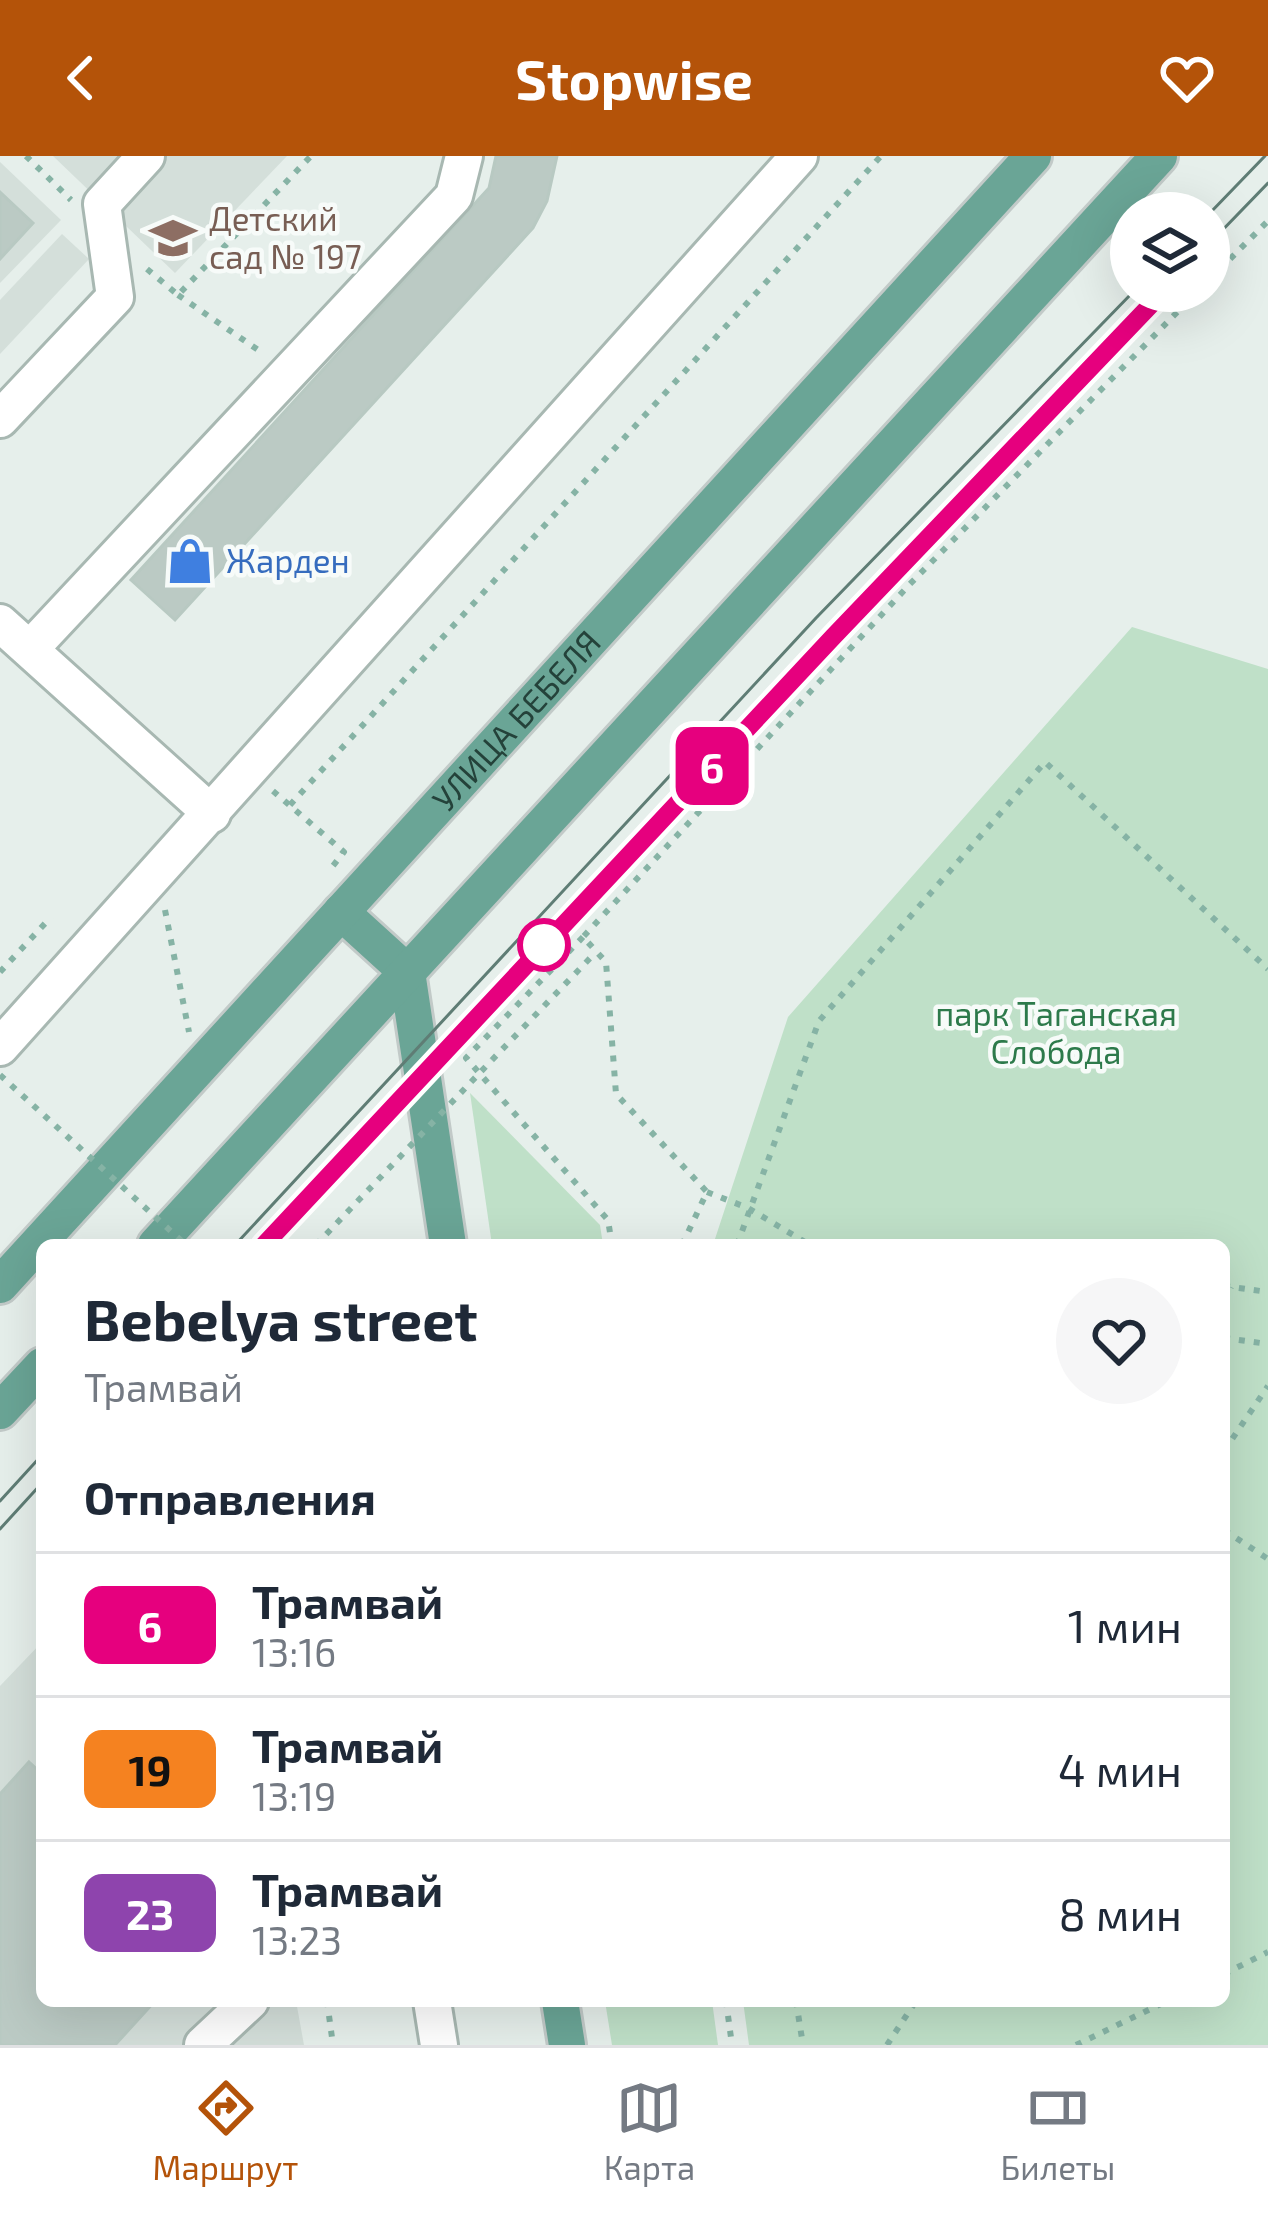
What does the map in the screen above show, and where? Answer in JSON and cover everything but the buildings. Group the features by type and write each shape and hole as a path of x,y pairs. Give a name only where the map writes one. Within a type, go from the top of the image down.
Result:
{"main road":[{"name":"УЛИЦА БЕБЕЛЯ","path":"42,1239 1033,156"},
{"path":"162,1239 1155,164"},
{"path":"341,911 407,972 447,1239"},
{"name":"УЛИЦА БЕБЕЛЯ","path":"0,1285 36,1246"},
{"path":"0,1411 36,1372"},
{"path":"561,2007 567,2045"}],"street":[{"path":"30,649 454,196 464,156"},
{"path":"0,1047 799,156"},
{"path":"0,418 115,297 102,204 123,164"},
{"path":"0,623 212,814"},
{"path":"203,2045 244,2007"},
{"path":"433,2007 439,2045"}],"path":[{"path":"26,156 178,295 290,372"},
{"path":"178,295 311,156"},
{"path":"290,805 881,156"},
{"path":"1230,259 1268,221"},
{"path":"611,1239 608,1220 466,1058 910,584 1177,312"},
{"path":"739,1239 819,1021 1045,762 1268,969"},
{"path":"163,898 191,1042"},
{"path":"0,972 51,917"},
{"path":"583,937 606,962 616,1094 707,1192 748,1208 800,1239"},
{"path":"322,1239 596,952"},
{"path":"0,1075 179,1239"},
{"path":"685,1239 707,1192"},
{"path":"1230,1287 1268,1292"},
{"path":"1230,1338 1268,1344"},
{"path":"1230,1441 1268,1386"},
{"path":"1230,1534 1268,1559"},
{"path":"1230,1970 1268,1952"},
{"path":"328,2007 333,2045"},
{"path":"727,2007 732,2045"},
{"path":"797,2007 803,2045"},
{"path":"887,2045 912,2007"},
{"path":"1076,2045 1155,2007"}],"shaded area":[{"name":"Детский сад № 197","path":"53,156 287,156 175,273"},
{"path":"0,162 61,220 0,283"},
{"path":"62,234 89,259 0,354 0,300"},
{"path":"36,1648 36,2007 297,2007 304,2045 0,2045 0,1686"}],"green space":[{"name":"парк Таганская Слобода","path":"1132,627 1268,669 1268,2045 749,2045 744,2007 1230,2007 1230,1239 715,1239 788,1017"},
{"path":"470,1093 600,1225 602,1239 491,1239"},
{"path":"606,2007 713,2007 718,2045 612,2045"}],"tram line":[{"path":"1230,192 1265,156"},
{"path":"1230,222 1268,183"},
{"path":"241,1239 816,618 1114,312"},
{"path":"270,1239 1144,312"},
{"name":"6","path":"270,1239 1144,312"},
{"path":"0,1501 36,1462"},
{"path":"0,1529 36,1490"}],"place":[{"name":"Детский сад № 197","path":"173,238"},
{"name":"Жарден","path":"190,561"}]}
